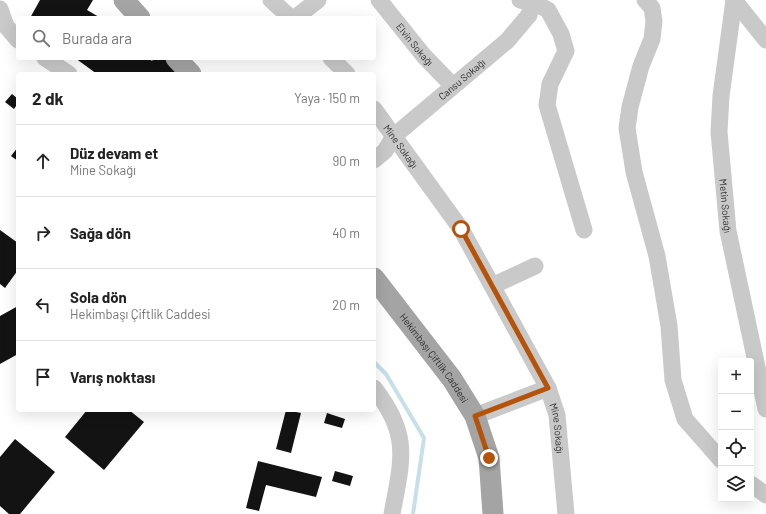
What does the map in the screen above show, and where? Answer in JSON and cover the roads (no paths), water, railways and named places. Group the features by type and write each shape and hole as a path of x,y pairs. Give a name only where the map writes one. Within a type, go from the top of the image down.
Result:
{"main road":[{"path":"124,0 138,16"},
{"path":"178,60 188,72"},
{"name":"Hekimbaşı Çiftlik Caddesi","path":"376,281 452,379 475,416 489,458 493,514"}],"street":[{"path":"271,0 289,16"},
{"path":"298,16 318,0"},
{"name":"Elvin Sokağı","path":"379,0 424,56 453,86"},
{"path":"645,0 652,8 654,21 652,39 641,66 630,107 627,128 634,172 657,256 669,326 673,380 685,419 718,457"},
{"path":"734,0 766,40"},
{"name":"Metin Sokağı","path":"734,0 721,96 719,132 728,231 766,409"},
{"path":"526,1 548,10 561,34 566,51 550,84 547,105 584,230"},
{"name":"Cansu Sokağı","path":"376,158 385,151 394,136 507,41 529,14 526,1"},
{"path":"0,8 6,26 16,38"},
{"path":"48,60 66,72"},
{"path":"333,60 345,72"},
{"name":"Mine Sokağı","path":"376,112 461,229 548,388 557,415 566,514"},
{"path":"492,286 535,266"},
{"path":"475,416 548,388"},
{"path":"376,391 395,421 401,440 401,464 392,514"},
{"path":"754,486 766,495"}],"waterway":[{"path":"376,364 386,374 424,438 413,514"}]}
